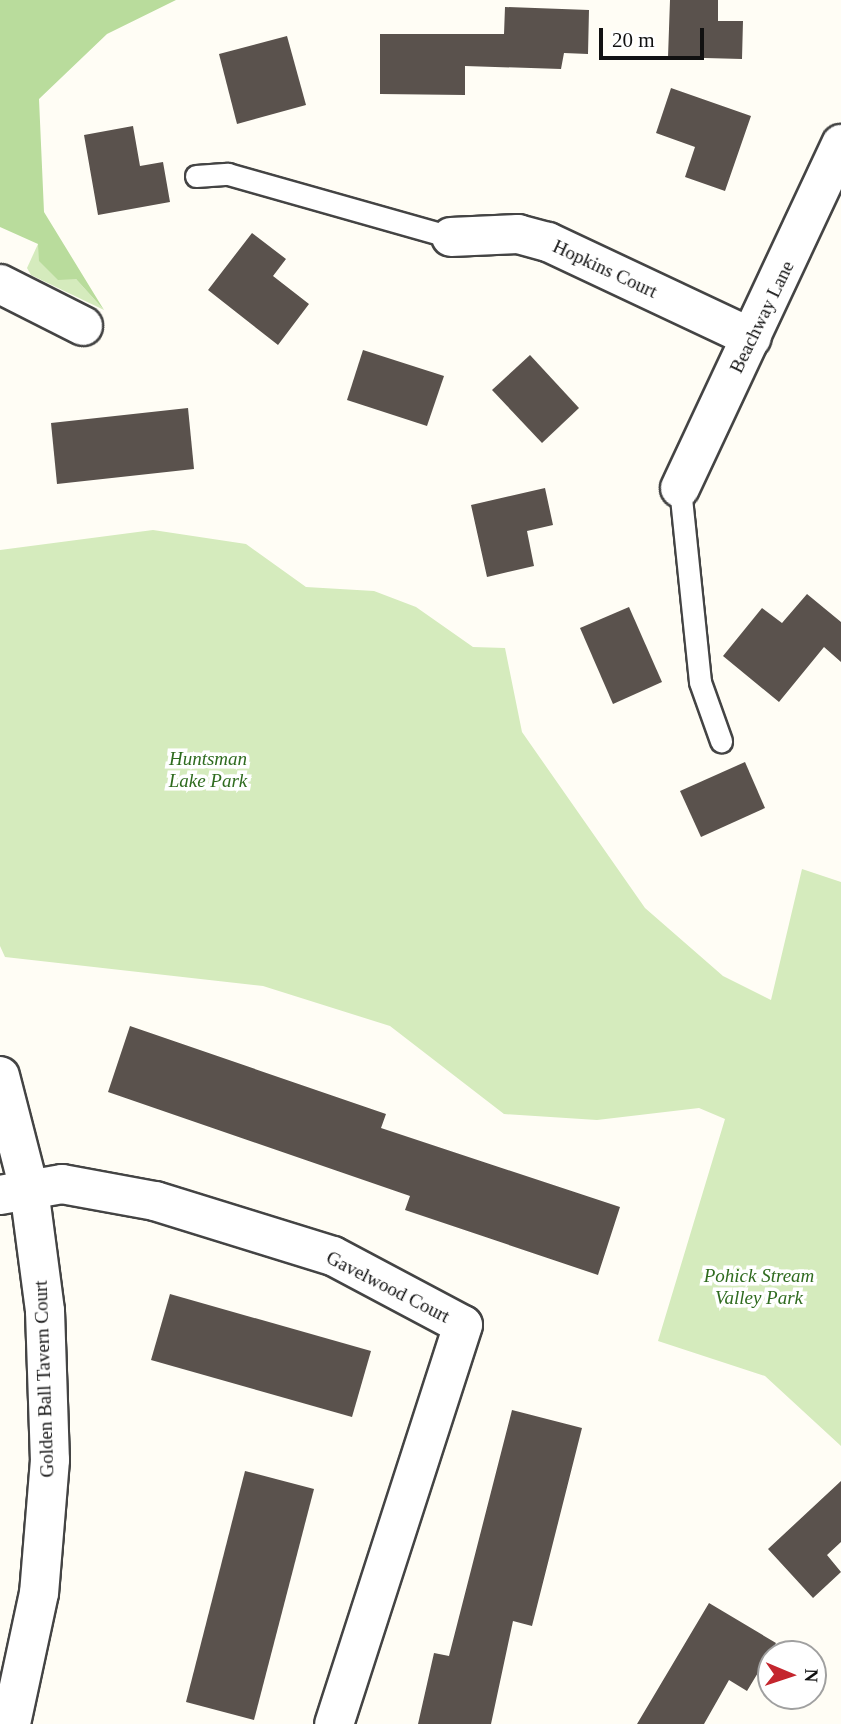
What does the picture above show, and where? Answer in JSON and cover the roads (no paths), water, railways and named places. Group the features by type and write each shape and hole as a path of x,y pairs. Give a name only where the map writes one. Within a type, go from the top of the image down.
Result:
{"street":[{"name":"Beachway Lane","path":"680,488 841,144"},
{"name":"Hopkins Court","path":"451,237 518,234 548,242 752,338"},
{"path":"0,285 83,326"},
{"name":"Golden Ball Tavern Court","path":"0,1076 14,1192 46,1311 50,1460 38,1593 8,1717"},
{"name":"Gavelwood Court","path":"14,1192 62,1184 155,1201 332,1256 463,1325 334,1724"}],"lane":[{"path":"196,176 228,174 451,237"},
{"path":"680,488 701,682 721,741"}],"park label":[{"name":"Huntsman Lake Park","path":"208,770"},
{"name":"Pohick Stream Valley Park","path":"759,1287"}]}
